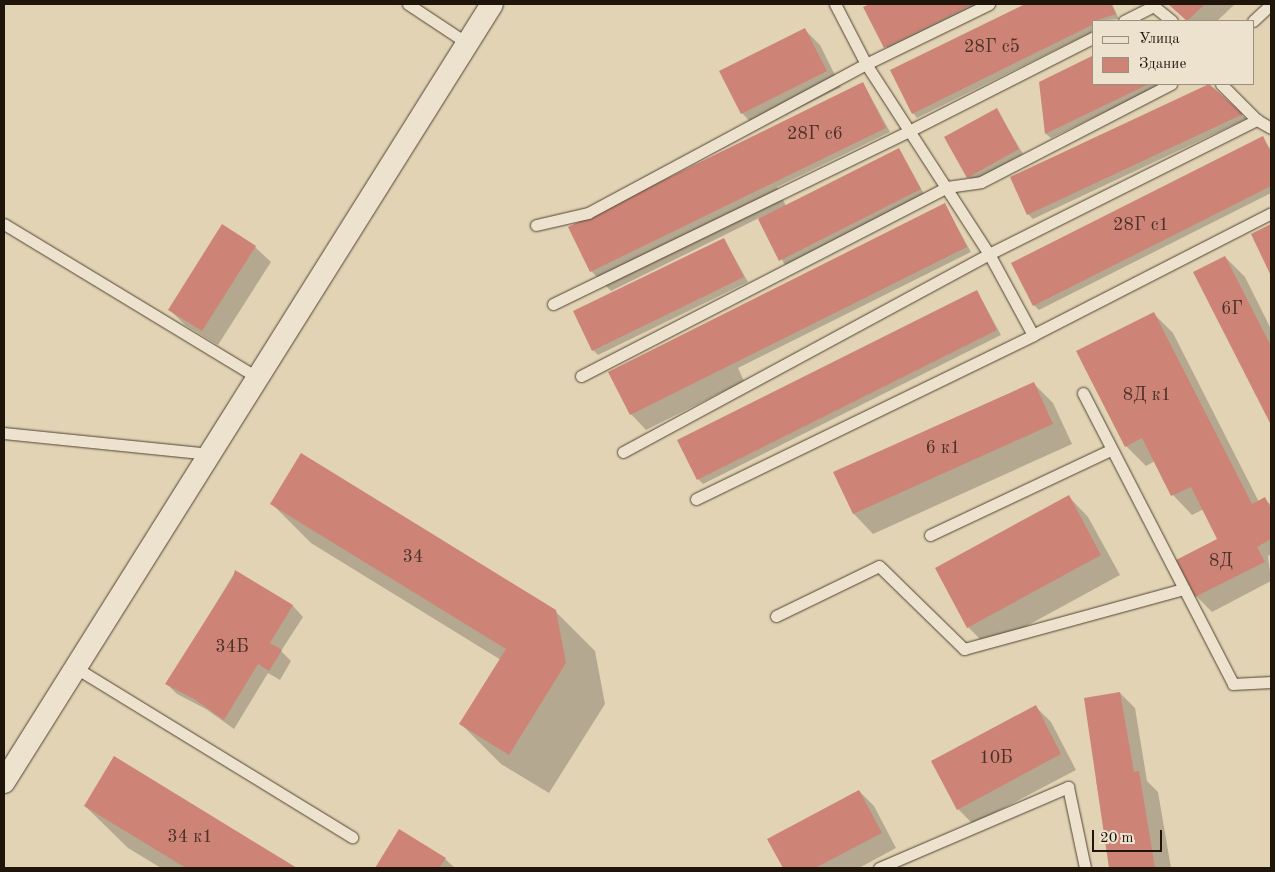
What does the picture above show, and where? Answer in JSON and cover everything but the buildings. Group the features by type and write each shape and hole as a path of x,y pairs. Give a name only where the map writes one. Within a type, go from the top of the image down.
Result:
{"street":[{"path":"4,782 492,4"}],"lane":[{"path":"408,4 467,43"},
{"path":"837,4 866,64 911,130 990,254 1033,335"},
{"path":"536,225 588,213 866,64 989,4"},
{"path":"1254,20 1271,4"},
{"path":"1126,20 1152,5 1171,20"},
{"path":"553,304 911,130 1092,38"},
{"path":"581,376 947,188 980,182 1169,85"},
{"path":"1222,85 1257,120 1271,128"},
{"path":"623,452 990,254 1257,120"},
{"path":"696,499 1033,335 1271,213"},
{"path":"4,224 258,378"},
{"path":"1083,393 1233,684 1271,682"},
{"path":"4,433 210,454"},
{"path":"930,536 1111,450"},
{"path":"776,616 879,566 964,649 1184,589"},
{"path":"76,668 352,837"},
{"path":"879,868 1068,787 1085,868"}]}
